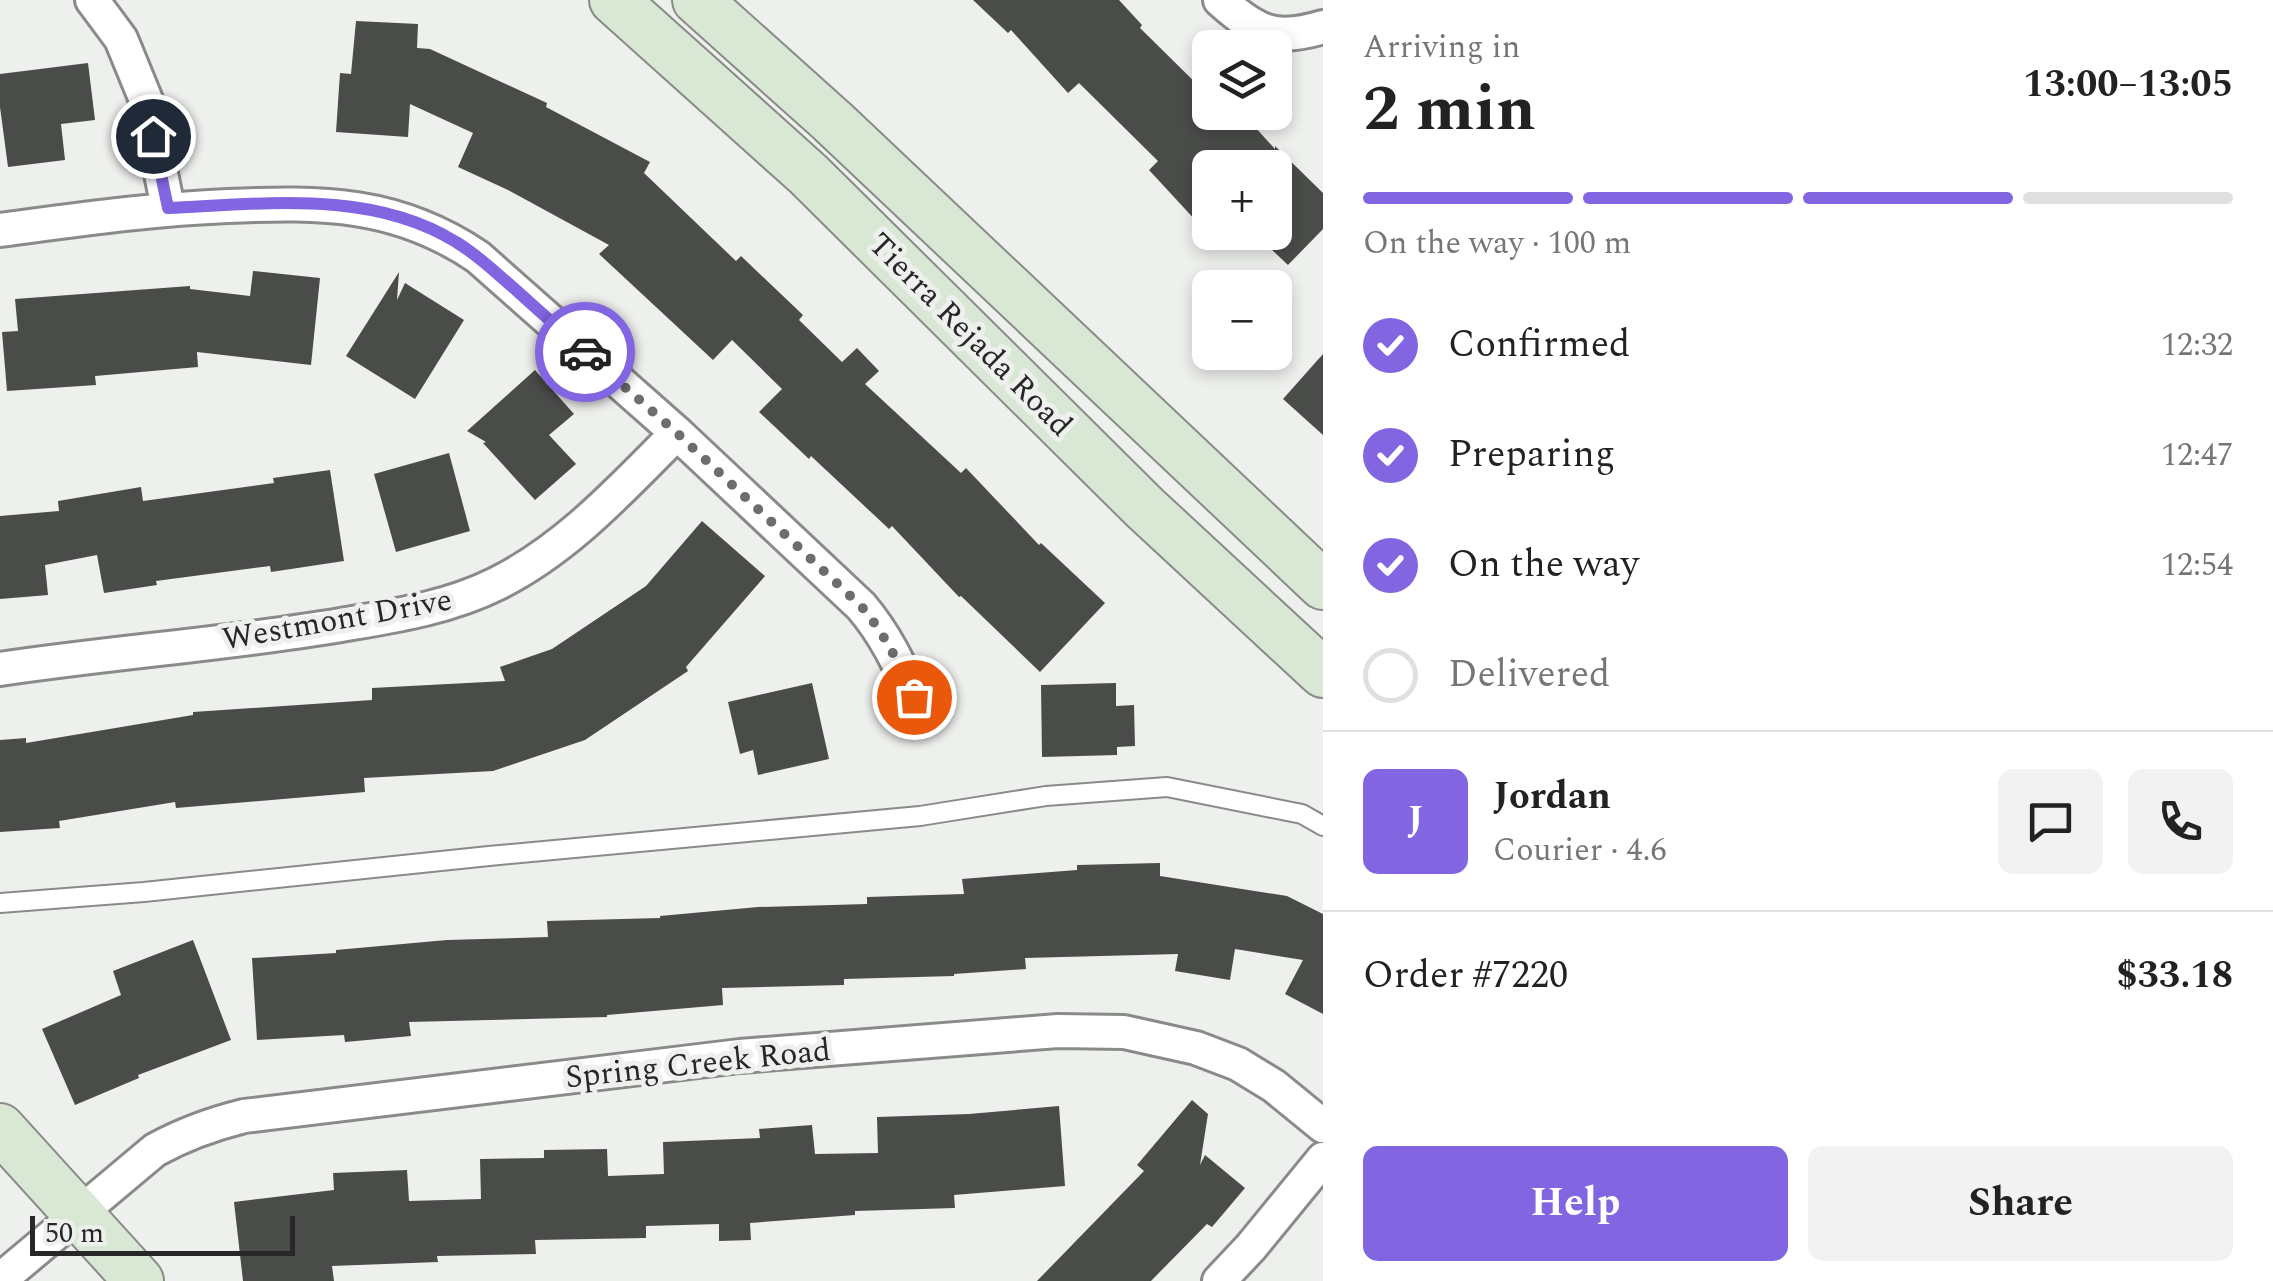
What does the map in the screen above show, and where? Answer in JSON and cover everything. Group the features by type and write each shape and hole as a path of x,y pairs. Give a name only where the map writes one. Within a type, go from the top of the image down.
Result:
{"main road":[{"name":"Tierra Rejada Road","path":"614,0 808,174 1146,508 1323,673"},
{"name":"Tierra Rejada Road","path":"697,0 832,121 1323,586"},
{"path":"0,1128 139,1281"}],"street":[{"path":"92,0 122,39 146,100 168,208"},
{"path":"1220,0 1256,27 1274,34 1300,34 1323,27"},
{"path":"0,230 168,208 298,203 376,212 452,239 478,257 677,433 861,606 894,652 914,697"},
{"name":"Westmont Drive","path":"0,669 302,632 410,613 460,599 494,585 560,543 603,508 677,433"},
{"name":"Spring Creek Road","path":"0,1280 155,1150 206,1126 244,1116 740,1056 1058,1031 1124,1032 1196,1048 1238,1064 1274,1086 1323,1126"},
{"path":"1219,1281 1323,1159"}],"lane":[{"path":"0,903 900,818 1046,796 1167,787 1302,814 1323,826"}],"building":[{"path":"973,0 1119,0 1142,25 1140,28 1192,79 1192,130 1258,130 1279,150 1192,150 1192,217 1149,170 1158,161 1079,83 1068,93 1011,30 1008,33"},
{"path":"356,21 418,24 417,48 430,49 547,103 546,107 650,162 644,173 736,261 741,256 803,315 799,320 842,362 857,348 879,371 865,384 961,473 966,468 1039,545 1105,603 1040,672 959,597 892,526 889,529 759,412 782,389 732,340 713,360 599,254 609,245 458,167 473,133 410,104 408,137 336,132 340,73 351,74"},
{"path":"88,63 95,120 61,124 65,160 8,167 0,74"},
{"path":"1292,163 1323,193 1323,229 1288,265 1272,250 1292,250"},
{"path":"253,271 320,278 311,365 197,352 198,367 95,376 96,385 7,391 2,332 18,331 15,299 190,286 250,296"},
{"path":"399,272 397,300 405,283 464,320 415,399 346,356"},
{"path":"1323,354 1323,435 1283,399"},
{"path":"535,370 574,414 549,435 576,464 535,500 483,443 486,442 467,431"},
{"path":"449,453 470,531 396,552 374,474"},
{"path":"330,470 344,561 271,572 270,566 156,581 157,585 104,593 97,555 45,565 48,595 0,599 0,516 59,511 58,501 141,487 143,501 274,483 273,478"},
{"path":"702,521 765,576 686,667 688,671 585,740 493,771 364,778 365,792 176,808 175,802 59,821 60,828 0,832 0,740 26,738 26,743 193,712 372,700 372,688 505,681 500,667 552,649 646,586"},
{"path":"812,683 829,759 758,775 753,750 740,754 728,702"},
{"path":"1116,683 1116,706 1134,705 1135,746 1117,747 1117,755 1042,757 1041,685"},
{"path":"1160,863 1160,876 1287,896 1323,914 1323,1014 1285,994 1303,960 1235,949 1230,980 1175,971 1178,954 1025,958 1026,969 954,976 844,979 844,985 722,988 723,1005 607,1017 409,1022 411,1036 345,1042 344,1035 257,1040 252,958 447,940 548,937 547,921 660,918 758,907 867,904 867,897 964,894 962,879 1077,870 1077,865"},
{"path":"193,940 231,1040 138,1075 139,1078 75,1105 42,1029 121,995 113,971"},
{"path":"1192,1100 1208,1114 1200,1165 1205,1155 1245,1188 1212,1227 1207,1224 1151,1281 1037,1281 1144,1171 1137,1165"},
{"path":"1059,1106 1065,1186 954,1195 955,1208 855,1211 855,1215 750,1223 751,1240 719,1241 719,1224 646,1226 646,1238 535,1240 536,1254 437,1256 438,1262 332,1266 334,1281 243,1281 234,1202 334,1190 333,1173 407,1170 409,1201 481,1199 480,1159 544,1158 544,1150 607,1149 608,1176 664,1174 663,1142 760,1138 759,1129 812,1125 815,1154 878,1153 877,1117"}],"way so far":[{"path":"585,352 861,606 894,652 914,697"}],"route":[{"path":"153,136 168,208 298,203 334,205 410,221 452,239 478,257 585,352"}]}
